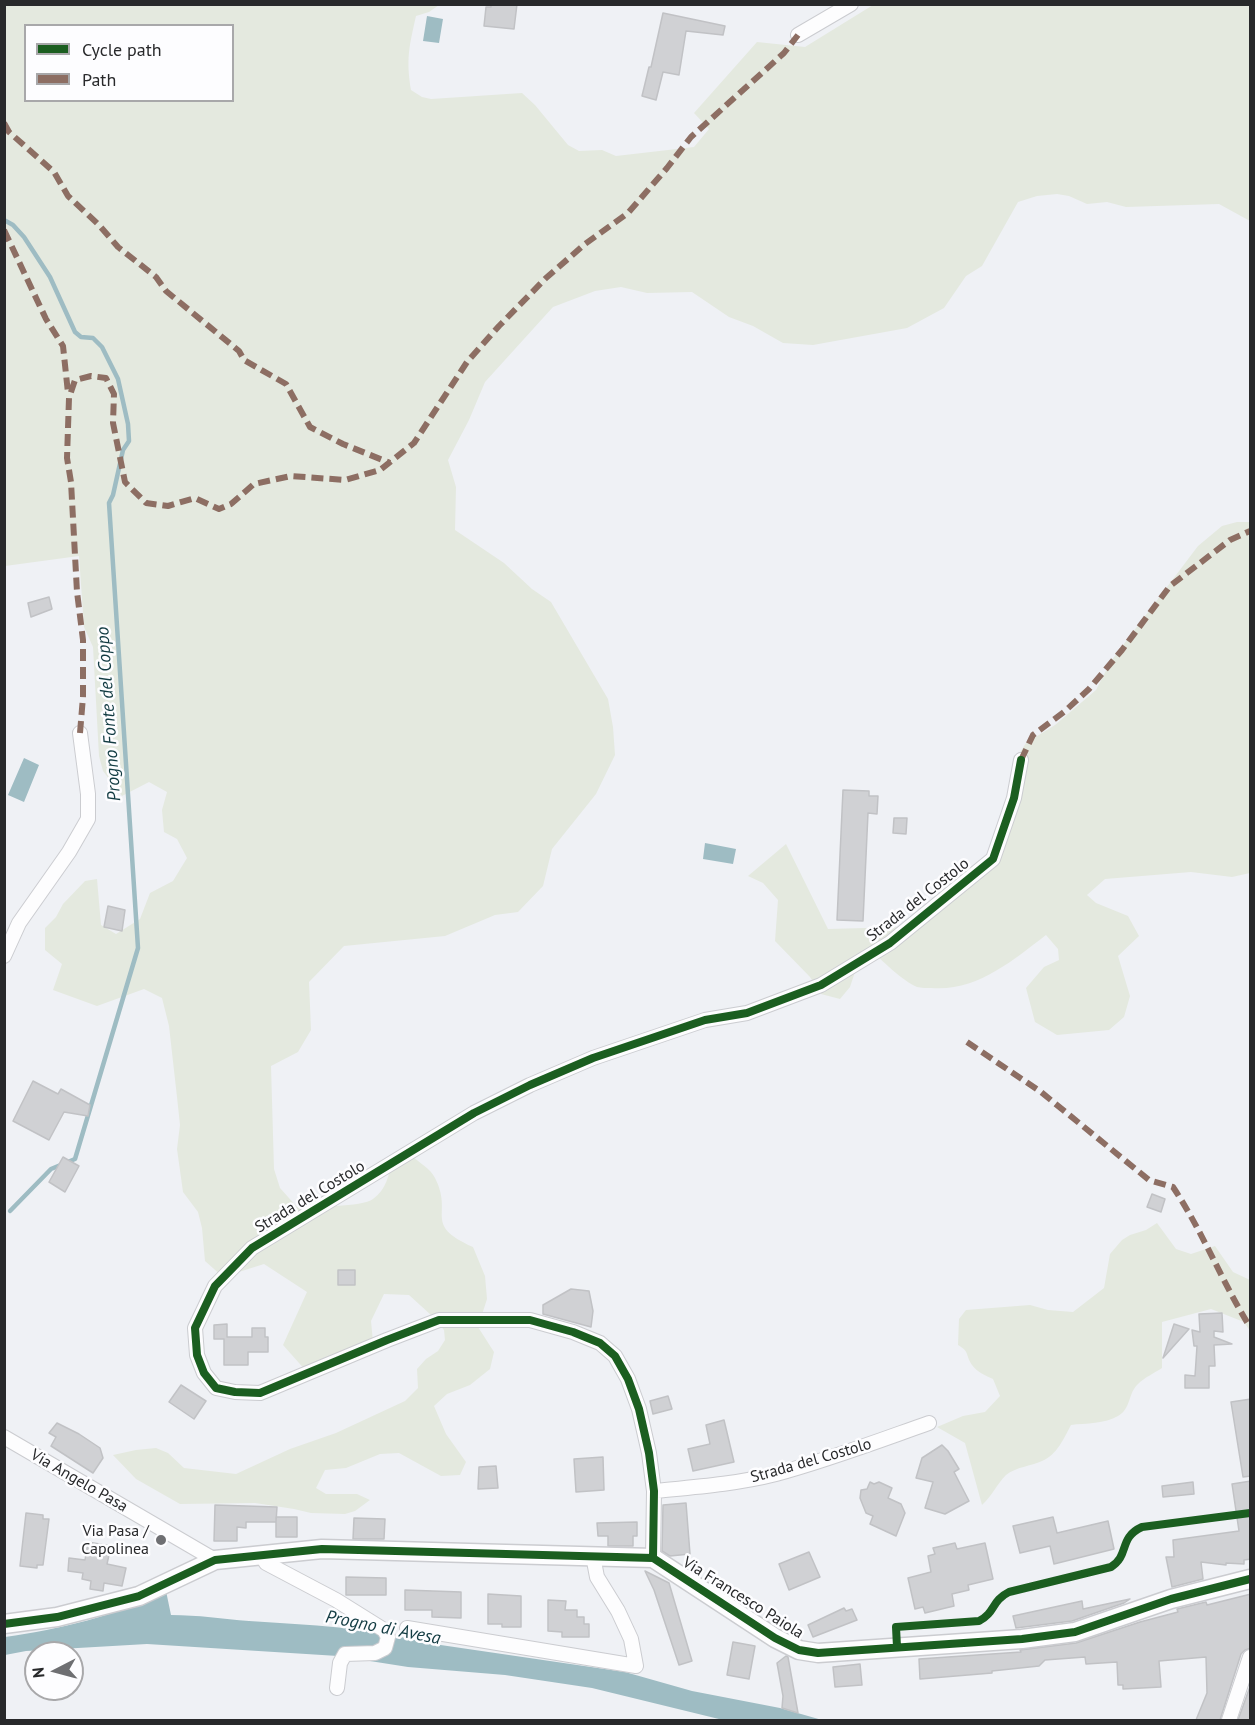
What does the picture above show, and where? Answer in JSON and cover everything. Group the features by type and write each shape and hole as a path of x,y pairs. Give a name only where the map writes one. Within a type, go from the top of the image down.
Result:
{"street":[{"path":"798,35 851,4"},
{"path":"4,956 19,923 69,852 88,819 88,794 80,733"},
{"name":"Strada del Costolo","path":"653,1558 654,1491 647,1442 639,1409 628,1379 615,1356 600,1343 573,1332 530,1320 439,1320 260,1393 235,1392 216,1388 204,1373 197,1355 195,1328 215,1286 252,1248 474,1113 592,1058 705,1020 747,1013 821,985 890,943 993,859 1014,798 1021,760"},
{"name":"Strada del Costolo","path":"654,1491 714,1485 774,1474 832,1458 929,1423"},
{"name":"Via Angelo Pasa","path":"4,1437 215,1560"},
{"path":"4,1624 57,1617 139,1596 215,1560 322,1550 653,1558"},
{"path":"262,1556 266,1563 274,1568 384,1630 388,1637 385,1648 375,1653 345,1654 340,1663 338,1688"},
{"path":"407,1628 636,1666 631,1639 618,1611 597,1577 593,1556"},
{"name":"Via Francesco Paiola","path":"653,1558 775,1638 799,1650 818,1653 1022,1639 1075,1632 1171,1599 1251,1579"},
{"path":"1229,1720 1251,1657"}],"shaded area":[{"path":"4,5 439,5 429,12 416,16 409,53 411,90 422,97 431,99 522,93 568,145 579,151 602,150 616,156 694,147 709,129 694,113 757,42 805,47 873,5 1250,5 1250,221 1219,204 1126,207 1107,202 1087,204 1069,196 1057,194 1037,196 1018,202 982,266 966,276 944,308 907,328 813,345 783,343 753,326 729,317 692,292 647,293 621,287 595,291 553,307 485,382 469,420 448,460 456,487 455,530 504,563 532,589 551,602 608,699 615,755 596,794 552,849 543,886 518,912 495,915 445,936 344,946 309,982 311,1030 298,1052 271,1066 274,1169 280,1188 297,1207 325,1207 367,1202 384,1187 392,1161 411,1155 435,1178 442,1201 442,1218 448,1232 473,1247 485,1276 487,1299 478,1327 494,1352 490,1369 470,1385 447,1394 434,1406 446,1434 466,1462 460,1475 441,1476 399,1453 380,1454 346,1468 325,1470 316,1488 326,1494 357,1494 370,1500 355,1511 345,1514 311,1513 255,1503 180,1504 136,1479 113,1455 156,1448 168,1453 184,1468 236,1474 290,1449 336,1433 405,1401 418,1388 417,1369 438,1351 445,1340 444,1330 409,1295 384,1294 371,1321 373,1342 355,1362 339,1368 307,1372 283,1345 307,1292 264,1264 223,1277 205,1261 198,1212 183,1192 177,1149 180,1125 177,1097 169,1026 162,998 144,989 97,1006 53,990 62,964 45,950 45,928 56,917 63,904 85,881 97,879 101,925 116,934 140,919 150,893 173,881 187,858 177,839 164,832 162,810 167,792 149,782 122,796 103,771 99,756 93,647 84,627 79,556 5,566"},
{"path":"1237,522 1250,522 1250,873 1232,877 1191,872 1105,879 1087,895 1096,903 1128,916 1139,936 1118,956 1130,996 1124,1017 1109,1030 1057,1035 1035,1022 1026,988 1044,967 1059,960 1058,949 1046,935 993,973 963,985 947,988 917,987 892,970 870,949 861,954 850,987 840,999 821,994 810,977 775,941 778,900 763,883 748,876 786,844 828,929 902,927 986,859 1000,834 1017,757 1026,743 1055,725 1096,690 1111,661 1198,546 1222,526"},
{"path":"1157,1223 1176,1249 1191,1254 1215,1246 1233,1272 1250,1280 1250,1331 1244,1322 1211,1309 1162,1322 1162,1368 1138,1384 1122,1413 1113,1419 1071,1425 1060,1446 1052,1455 1006,1475 982,1505 965,1443 937,1427 963,1416 985,1412 1000,1396 993,1379 974,1367 966,1352 958,1345 959,1319 966,1310 1030,1305 1048,1310 1073,1312 1104,1288 1110,1254 1122,1240"}],"water":[{"path":"427,16 443,19 439,43 423,41"},
{"path":"24,758 39,765 24,802 8,795"},
{"path":"705,843 736,849 733,864 703,859"},
{"path":"166,1591 171,1615 360,1630 427,1643 625,1672 692,1691 780,1708 822,1720 723,1720 592,1688 505,1675 408,1667 338,1656 147,1644 84,1648 84,1641 24,1641 24,1651 5,1655 5,1637 87,1620 147,1600"}],"building":[{"path":"491,4 517,4 514,29 484,26 486,7 491,7"},
{"path":"663,13 725,26 723,35 686,31 679,75 663,72 656,100 642,96"},
{"path":"49,597 52,609 31,617 28,603"},
{"path":"843,790 869,791 869,796 878,796 877,814 868,813 863,921 837,920"},
{"path":"894,818 907,818 906,834 893,833"},
{"path":"108,906 125,910 122,931 104,927"},
{"path":"33,1081 58,1094 61,1089 90,1105 88,1116 64,1112 49,1140 13,1121"},
{"path":"63,1157 79,1166 65,1192 49,1182"},
{"path":"1152,1194 1165,1199 1161,1212 1147,1207"},
{"path":"338,1270 355,1270 355,1285 338,1285"},
{"path":"571,1289 589,1291 593,1311 591,1327 543,1314 543,1305"},
{"path":"1222,1313 1223,1332 1214,1331 1214,1337 1232,1344 1214,1345 1215,1366 1209,1366 1209,1388 1185,1388 1185,1375 1195,1376 1197,1346 1194,1346 1192,1330 1200,1332 1199,1314"},
{"path":"227,1324 227,1337 252,1337 252,1328 265,1328 265,1337 268,1337 268,1352 248,1352 248,1365 224,1365 224,1339 214,1339 214,1325"},
{"path":"1174,1324 1189,1329 1163,1358"},
{"path":"181,1385 206,1401 194,1419 169,1402"},
{"path":"668,1396 672,1409 653,1414 650,1401"},
{"path":"1251,1399 1251,1476 1243,1477 1231,1402"},
{"path":"724,1420 734,1462 693,1471 688,1449 710,1444 706,1425"},
{"path":"57,1423 100,1448 103,1458 93,1473 51,1446 56,1437 49,1433"},
{"path":"942,1445 959,1469 954,1472 969,1501 945,1514 925,1508 933,1482 916,1478 922,1458"},
{"path":"603,1457 604,1490 576,1492 574,1459"},
{"path":"496,1466 498,1488 478,1489 479,1467"},
{"path":"1251,1481 1251,1559 1244,1560 1244,1564 1226,1563 1226,1565 1201,1562 1203,1579 1172,1587 1166,1557 1174,1557 1173,1540 1239,1531 1232,1484"},
{"path":"870,1482 874,1484 879,1482 892,1488 888,1498 901,1504 905,1513 896,1536 870,1524 873,1516 866,1513 860,1498 861,1490 867,1489"},
{"path":"1193,1482 1194,1494 1163,1497 1162,1486"},
{"path":"686,1503 690,1554 670,1556 662,1551 663,1505"},
{"path":"215,1505 277,1507 276,1522 246,1522 246,1528 237,1527 237,1541 214,1541"},
{"path":"26,1513 43,1515 43,1519 49,1519 43,1565 37,1565 37,1568 20,1566"},
{"path":"276,1517 297,1517 297,1537 276,1537"},
{"path":"1053,1517 1057,1533 1108,1521 1114,1549 1054,1564 1050,1546 1020,1553 1013,1526"},
{"path":"354,1518 385,1519 384,1539 353,1539"},
{"path":"637,1522 637,1536 633,1536 633,1546 608,1546 608,1536 598,1536 597,1523"},
{"path":"88,1542 111,1546 107,1564 126,1568 122,1586 104,1583 103,1591 90,1589 91,1581 82,1579 83,1573 68,1571 69,1558 85,1560"},
{"path":"955,1543 957,1549 985,1543 993,1579 968,1585 969,1590 952,1594 954,1606 925,1613 923,1607 915,1609 908,1578 931,1572 928,1556 935,1554 933,1548"},
{"path":"809,1552 820,1577 789,1590 779,1564"},
{"path":"645,1571 669,1583 692,1661 679,1665 654,1590"},
{"path":"346,1577 386,1578 386,1595 346,1595"},
{"path":"405,1590 461,1592 461,1618 432,1617 432,1610 405,1610"},
{"path":"488,1594 521,1596 521,1627 488,1624"},
{"path":"1251,1594 1251,1648 1241,1654 1220,1720 1196,1720 1207,1693 1206,1657 1159,1661 1161,1687 1123,1689 1123,1685 1118,1685 1117,1662 1086,1664 1085,1657 1045,1660 1039,1666 992,1671 992,1673 920,1679 919,1659 1021,1652 1020,1650 1076,1643 1178,1612 1177,1609 1206,1602 1207,1605"},
{"path":"1130,1599 1072,1621 1016,1628 1013,1616 1082,1601 1083,1609"},
{"path":"548,1600 566,1601 565,1610 577,1610 577,1617 584,1617 584,1624 589,1624 589,1637 562,1637 562,1632 548,1631"},
{"path":"844,1608 846,1611 852,1609 857,1620 813,1637 808,1625"},
{"path":"733,1642 755,1646 749,1679 727,1675"},
{"path":"786,1656 798,1713 782,1708 783,1696 777,1663"},
{"path":"860,1664 862,1685 835,1687 833,1667"},
{"path":"1251,1684 1251,1720 1238,1720"}],"waterway":[{"name":"Progno Fonte del Coppo","path":"4,220 13,225 24,237 50,277 75,332 81,337 93,338 102,347 118,379 128,424 129,441 123,450 113,495 109,503 138,948 75,1159 51,1169 10,1211"}],"marked path":[{"path":"80,733 83,697 83,640 77,592 71,482 67,458 69,398 75,380 91,376 106,378 114,394 113,423 125,482 146,503 168,506 195,498 219,509 231,504 254,484 291,476 345,480 380,470 414,443 467,362 499,326 546,278 585,244 628,213 691,137 784,53 798,35"},
{"path":"4,123 9,132 54,172 68,196 99,225 118,247 156,277 166,291 239,351 244,360 286,384 310,427 343,444 390,463"},
{"path":"4,230 46,319 63,346 68,393"},
{"path":"1021,760 1033,735 1064,712 1089,689 1122,650 1170,586 1230,540 1250,531"},
{"path":"967,1042 1041,1092 1149,1180 1173,1187 1250,1327"}],"cycle path":[{"path":"653,1558 654,1491 649,1453 639,1409 628,1379 615,1356 600,1343 573,1332 530,1320 439,1320 260,1393 235,1392 216,1388 204,1373 197,1355 195,1328 215,1286 252,1248 474,1113 530,1085 593,1058 705,1020 747,1013 821,985 890,943 993,859 1014,798 1021,760"},
{"path":"897,1647 896,1627 979,1621 988,1614 1003,1595 1009,1592 1111,1567 1117,1562 1130,1536 1142,1527 1250,1513"},
{"path":"4,1624 57,1617 139,1596 215,1560 322,1549 653,1558 775,1638 799,1650 818,1653 1022,1639 1075,1632 1171,1599 1250,1579"}],"place":[{"name":"Via Pasa / Capolinea","path":"161,1540"}],"water label":[{"name":"Progno di Avesa","path":"383,1628"}]}
